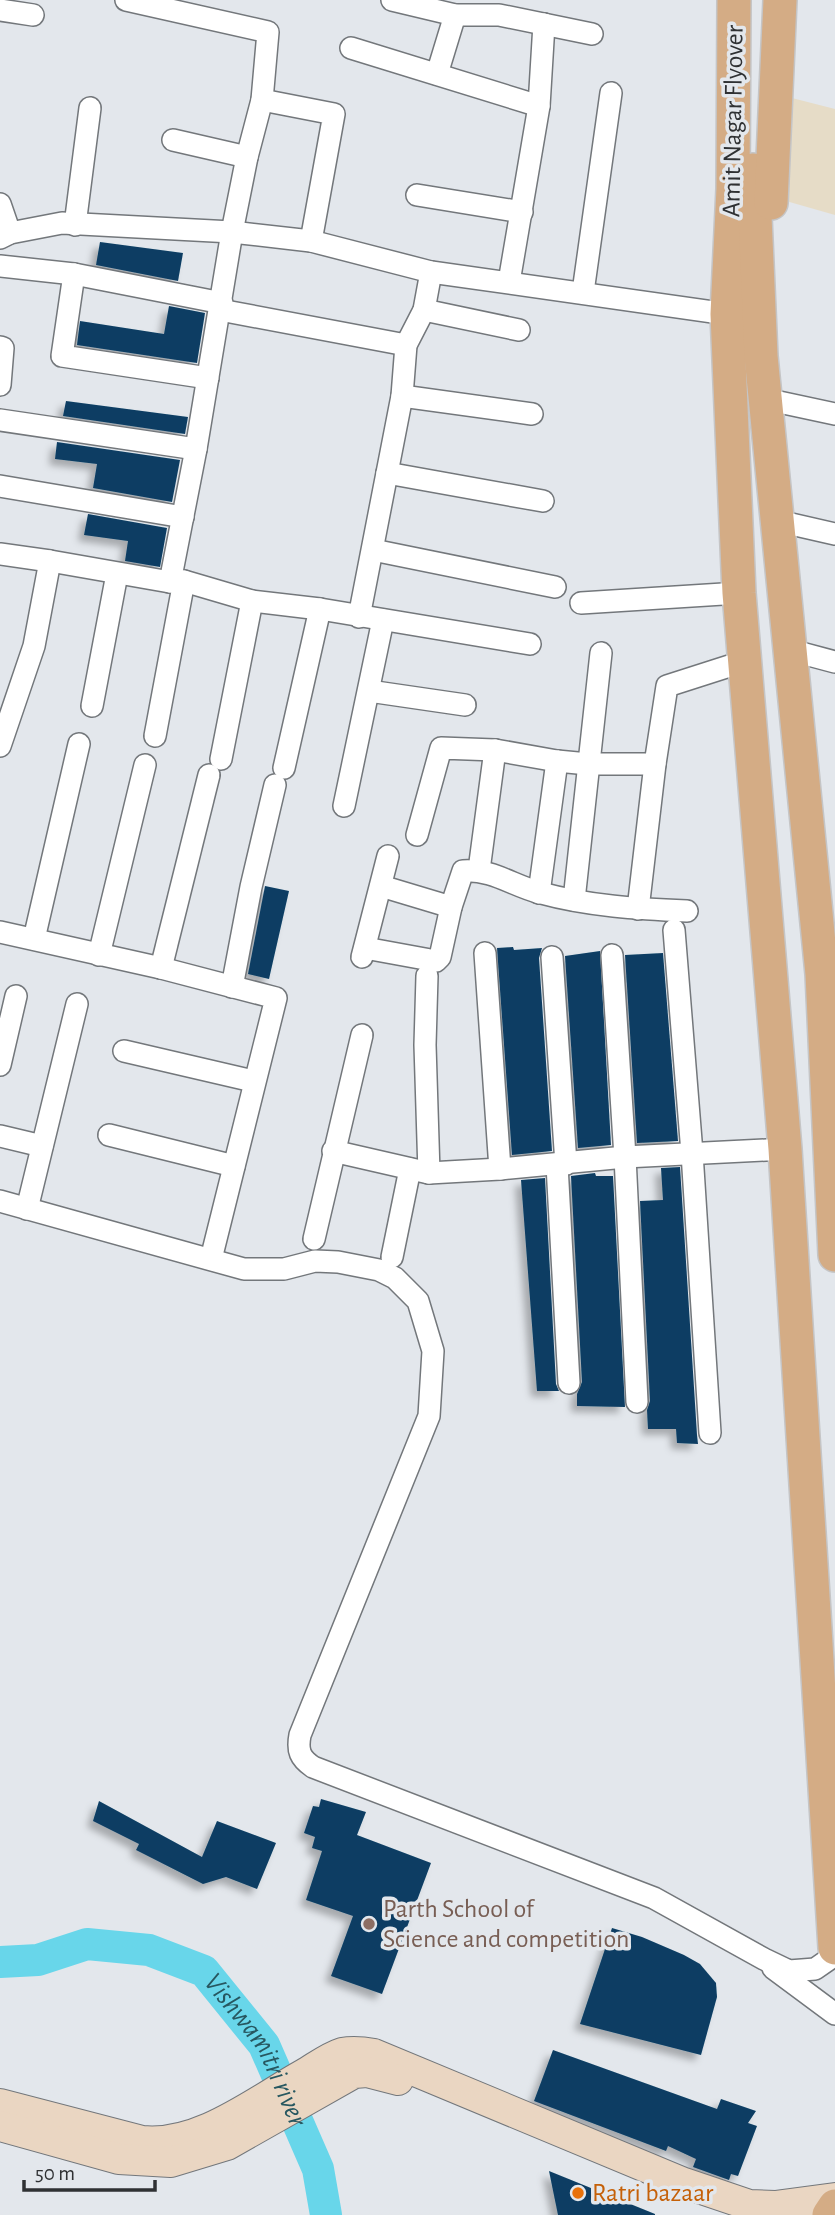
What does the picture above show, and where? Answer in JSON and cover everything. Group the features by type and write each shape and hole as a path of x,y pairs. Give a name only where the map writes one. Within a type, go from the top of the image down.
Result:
{"main road":[{"path":"712,0 712,221 744,242 761,356 790,650 828,975 834,1234"},
{"name":"Amit Nagar Flyover","path":"734,0 744,242"},
{"name":"Amit Nagar Flyover","path":"743,188 754,0"},
{"path":"780,0 771,208 744,242 727,314 739,593 785,1149 835,1948"},
{"path":"0,2126 119,2159 171,2162 346,2064 353,2052 374,2054 684,2183 749,2205 775,2206 835,2198"},
{"path":"346,2064 398,2080 713,2215"},
{"path":"0,2104 142,2141 159,2143 210,2139"},
{"path":"829,2215 835,2206"}],"street":[{"path":"126,0 268,32 261,100 232,232 183,517 177,582 155,736"},
{"path":"391,0 456,15 499,15 592,34"},
{"path":"0,10 33,15"},
{"path":"437,74 456,15"},
{"path":"509,282 540,106 544,24"},
{"path":"351,48 540,106"},
{"path":"583,292 611,93"},
{"path":"261,100 334,114 311,241"},
{"path":"75,225 90,108"},
{"path":"173,141 247,157"},
{"path":"417,195 522,212"},
{"path":"0,204 5,236 62,223 232,232 311,241 431,272 727,314"},
{"path":"0,266 74,274 406,345"},
{"path":"359,617 402,396 406,345 424,310 431,272"},
{"path":"74,274 62,356 208,377"},
{"path":"424,310 519,330"},
{"path":"0,347 3,348 0,385"},
{"path":"402,396 532,414"},
{"path":"765,399 835,414"},
{"path":"0,420 195,449"},
{"path":"387,473 543,501"},
{"path":"0,486 183,517"},
{"path":"778,521 835,534"},
{"path":"373,550 555,587"},
{"path":"0,554 177,582 252,601 320,609 530,644"},
{"path":"0,746 34,646 50,561"},
{"path":"92,706 117,574"},
{"path":"581,603 739,593"},
{"path":"161,968 215,767 252,601"},
{"path":"232,987 251,887 320,609"},
{"path":"344,806 383,620"},
{"path":"790,650 835,662"},
{"path":"574,900 601,653"},
{"path":"638,909 667,686 745,661"},
{"path":"369,691 465,705"},
{"path":"34,939 79,744"},
{"path":"417,835 441,748 495,750 588,764 655,764"},
{"path":"479,870 495,750"},
{"path":"539,893 557,761"},
{"path":"99,955 145,765"},
{"path":"388,856 363,952 436,961 440,957 463,871 479,870 539,893 574,900 638,909 687,912"},
{"path":"381,886 452,907"},
{"path":"674,930 710,1433"},
{"path":"0,932 161,968 276,998 253,1081 211,1259"},
{"path":"485,953 500,1170"},
{"path":"612,955 637,1402"},
{"path":"552,957 569,1383"},
{"path":"392,1257 419,1171 427,976"},
{"path":"0,1065 5,1020 16,996"},
{"path":"27,1209 77,1004"},
{"path":"314,1239 362,1035"},
{"path":"124,1051 253,1081"},
{"path":"109,1135 234,1166"},
{"path":"0,1136 42,1146"},
{"path":"333,1151 419,1171 500,1170 625,1157 785,1149"},
{"path":"0,1201 244,1269 284,1269 314,1262 338,1262 379,1270 395,1278 418,1301 433,1350 429,1416 300,1735 298,1746 303,1759 313,1767 654,1898 789,1971 815,1969 835,1955"},
{"path":"764,1959 791,1983 835,2014"}],"shaded area":[{"path":"788,97 835,109 835,215 786,201"}],"building":[{"path":"100,242 183,253 178,281 96,265"},
{"path":"169,306 205,313 197,363 77,345 80,321 164,334"},
{"path":"66,401 188,417 185,434 63,416"},
{"path":"57,442 180,460 172,502 93,488 97,464 55,459"},
{"path":"88,514 167,528 160,567 125,561 128,541 84,535"},
{"path":"265,886 289,891 269,979 248,974"},
{"path":"513,947 514,950 542,948 539,958 552,1151 512,1155 497,948"},
{"path":"600,951 611,1145 578,1148 565,956"},
{"path":"663,953 678,1141 637,1143 625,955"},
{"path":"680,1167 698,1444 677,1443 676,1429 648,1429 647,1410 650,1401 640,1201 663,1200 661,1168"},
{"path":"595,1173 596,1176 613,1176 625,1407 577,1406 577,1394 582,1382 571,1176"},
{"path":"545,1178 556,1384 559,1391 537,1391 521,1180"},
{"path":"321,1799 366,1812 357,1835 431,1863 382,1994 331,1976 353,1916 306,1900 322,1851 312,1848 315,1837 304,1833 313,1806 319,1807"},
{"path":"99,1801 202,1857 217,1821 276,1843 257,1889 226,1877 203,1884 136,1850 139,1844 93,1821"},
{"path":"612,1928 642,1937 684,1955 700,1964 716,1983 717,1997 701,2055 580,2024"},
{"path":"553,2050 717,2109 721,2099 756,2111 748,2123 757,2126 738,2176 731,2174 729,2180 693,2167 696,2159 668,2146 666,2151 534,2101"},
{"name":"Ratri bazaar","path":"549,2171 655,2214 655,2215 558,2215"}],"waterway":[{"name":"Vishwamitri river","path":"0,1962 38,1960 87,1944 149,1950 204,1971 264,2045 318,2169 326,2215"}],"place":[{"name":"Parth School of Science and competition","path":"369,1924"},
{"name":"Ratri bazaar","path":"578,2193"}]}
